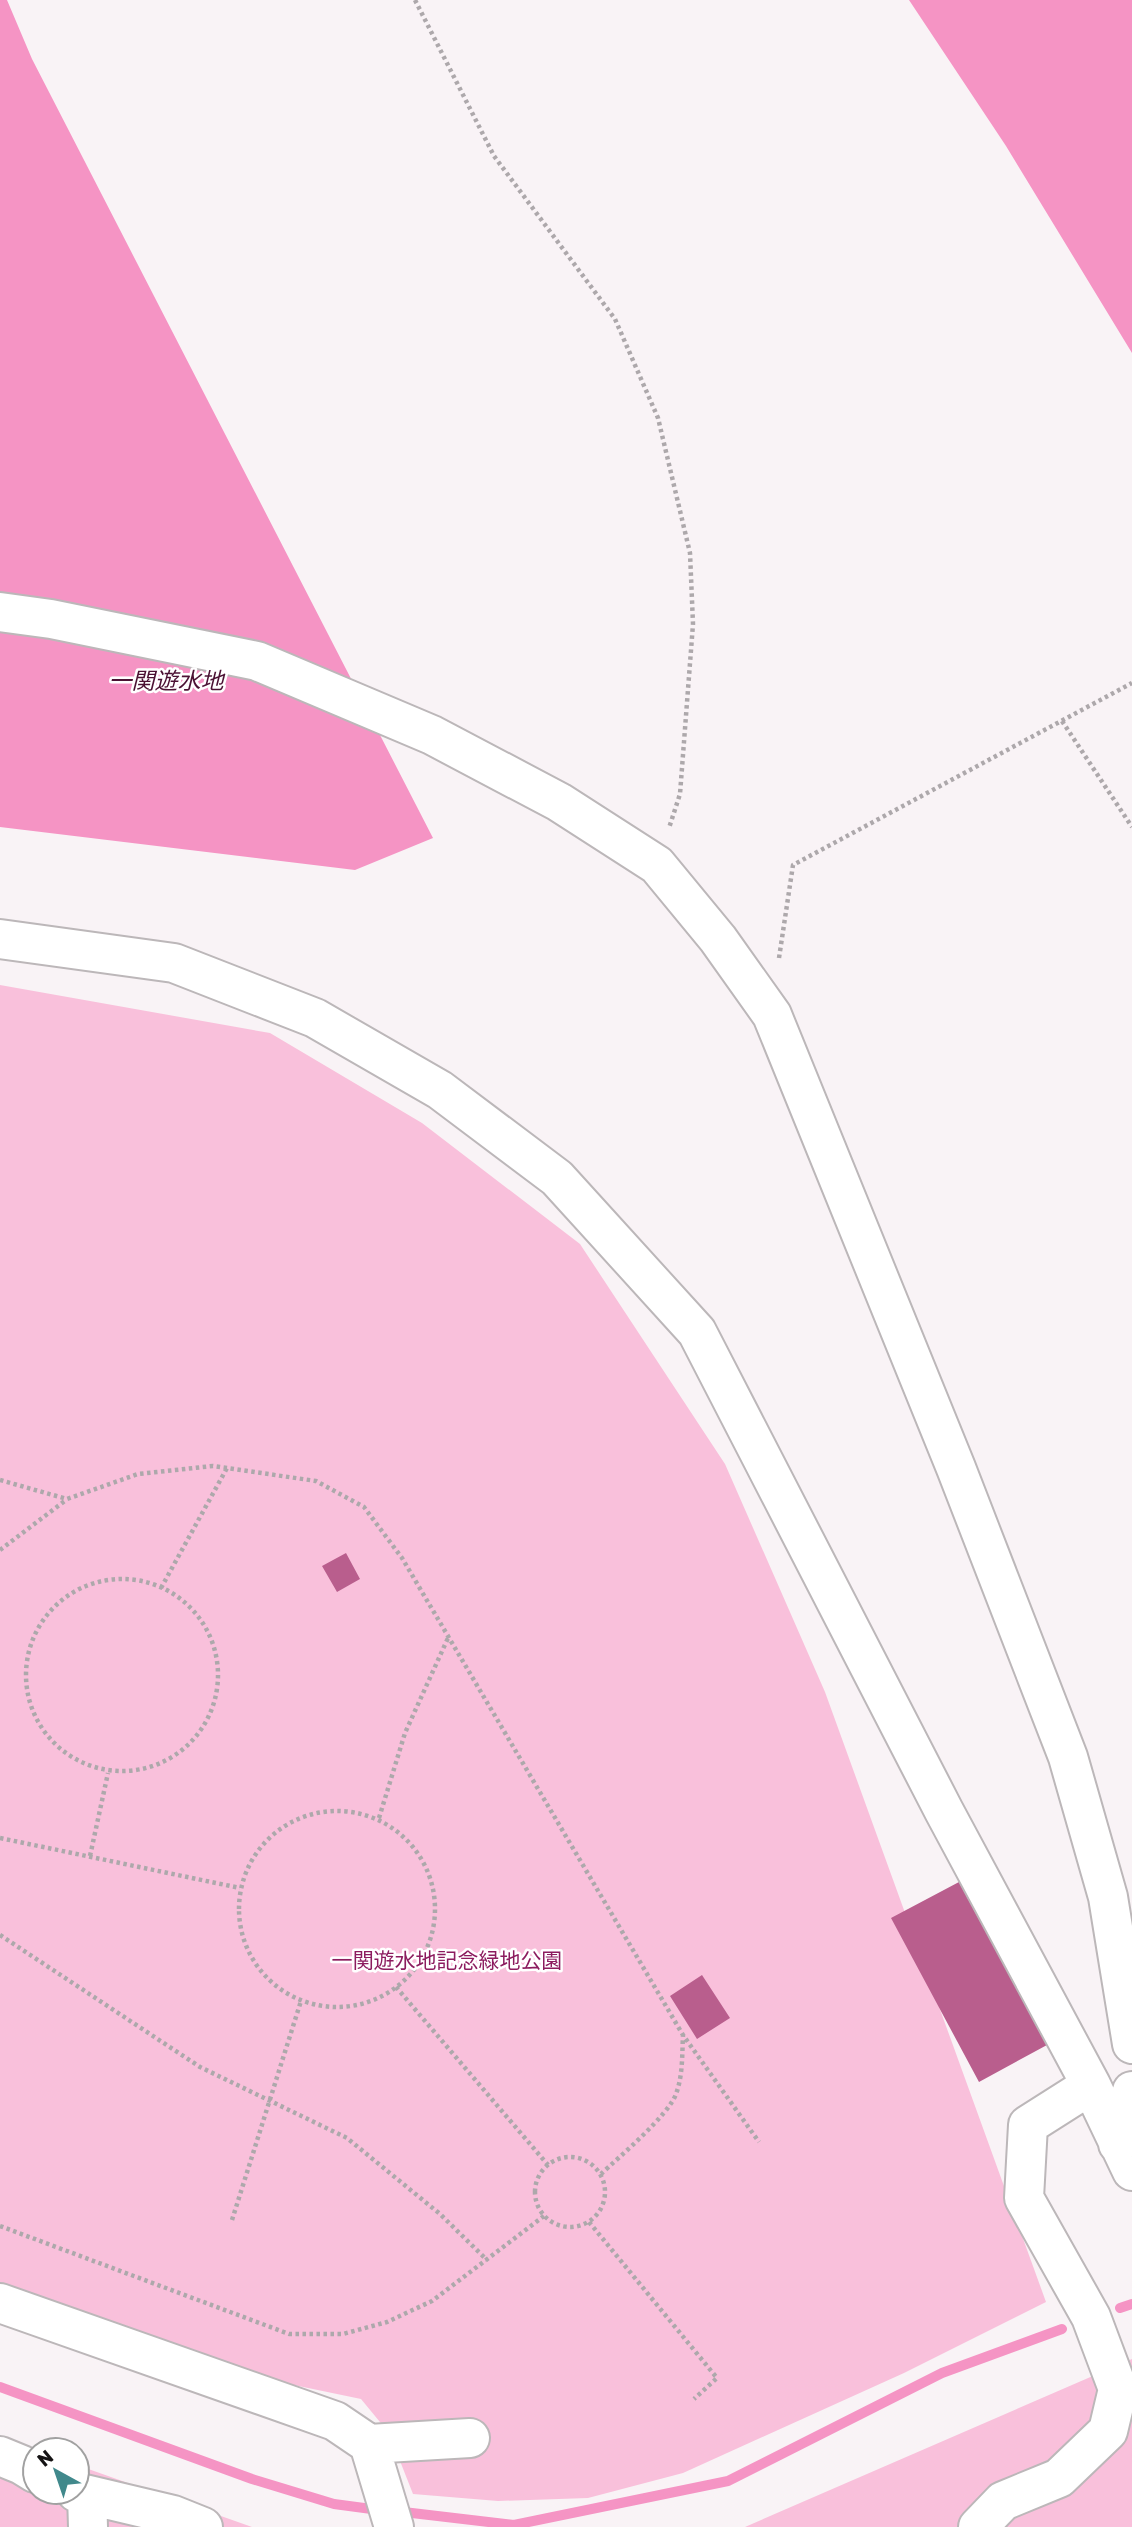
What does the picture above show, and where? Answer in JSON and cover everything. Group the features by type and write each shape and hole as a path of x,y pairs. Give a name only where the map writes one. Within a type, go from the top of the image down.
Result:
{"street":[{"path":"0,611 257,661 432,735 559,802 657,865 718,939 772,1015 956,1468 1068,1758 1108,1898 1132,2044"},
{"path":"0,939 174,963 315,1018 440,1090 557,1178 696,1332 938,1799 1091,2085 1125,2157"},
{"path":"978,2527 1003,2501 1059,2478 1108,2431 1118,2389 1091,2317 1024,2198 1028,2125 1091,2085"},
{"path":"1125,2157 1132,2091"},
{"path":"0,2303 335,2421 369,2444 470,2438"},
{"path":"369,2444 394,2527"},
{"path":"0,2456 21,2465"},
{"path":"91,2506 173,2515 203,2527"}],"path":[{"path":"415,0 494,156 615,318 658,418 690,553 693,624 680,794 657,865"},
{"path":"772,1015 793,865 1132,683"},
{"path":"1062,721 1132,827"},
{"path":"0,1550 67,1499 138,1474 213,1466 316,1480 364,1507 402,1558 683,2035 759,2142"},
{"path":"161,1588 227,1468"},
{"path":"0,1480 67,1499"},
{"path":"114,1579 145,1581 161,1588 174,1593 196,1614 212,1640 219,1670 215,1701 202,1729 181,1751 152,1767 120,1772 87,1766 59,1749 52,1741 38,1723 27,1693 27,1660 38,1629 58,1603 84,1586 114,1579"},
{"path":"379,1818 405,1733 448,1638"},
{"path":"90,1856 108,1773"},
{"path":"344,1810 379,1818 403,1834 421,1856 433,1883 436,1912 430,1940 422,1958 397,1987 375,1999 351,2006 326,2007 301,2001 277,1987 257,1968 244,1943 238,1916 240,1888 254,1855 278,1829 309,1814 344,1810"},
{"path":"0,1838 240,1888"},
{"path":"0,1936 200,2067 346,2138 440,2214 487,2260"},
{"path":"397,1987 548,2165"},
{"path":"232,2220 301,2001"},
{"path":"601,2174 645,2133 675,2098 681,2076 683,2035"},
{"path":"576,2157 586,2160 601,2174 605,2182 605,2200 596,2217 580,2226 561,2226 544,2216 535,2195 536,2184 548,2165 556,2159 576,2157"},
{"path":"0,2226 289,2333 343,2334 387,2322 432,2301 544,2216"},
{"path":"589,2222 717,2378 694,2399"}],"green space":[{"name":"一関遊水地記念緑地公園","path":"0,985 270,1033 422,1123 580,1244 725,1464 825,1692 1046,2302 904,2373 683,2473 588,2498 498,2501 413,2494 389,2433 361,2399 212,2368 0,2285"},
{"path":"1132,2359 1132,2527 745,2527"},
{"path":"0,2438 21,2470 21,2506 91,2506 91,2470 252,2527 0,2527"}],"water":[{"name":"一関遊水地","path":"0,0 7,0 32,59 433,838 355,870 0,827"},
{"path":"909,0 1132,0 1132,353 1006,146"}],"building":[{"path":"346,1553 360,1579 337,1592 322,1566"},
{"path":"959,1882 1047,2045 979,2082 891,1918"},
{"path":"702,1975 730,2018 697,2039 670,1996"}],"waterway":[{"path":"1120,2308 1132,2304"},
{"path":"395,2511 514,2525 728,2481 942,2373 1062,2329"},
{"path":"0,2387 252,2479 334,2504 379,2510"}]}
